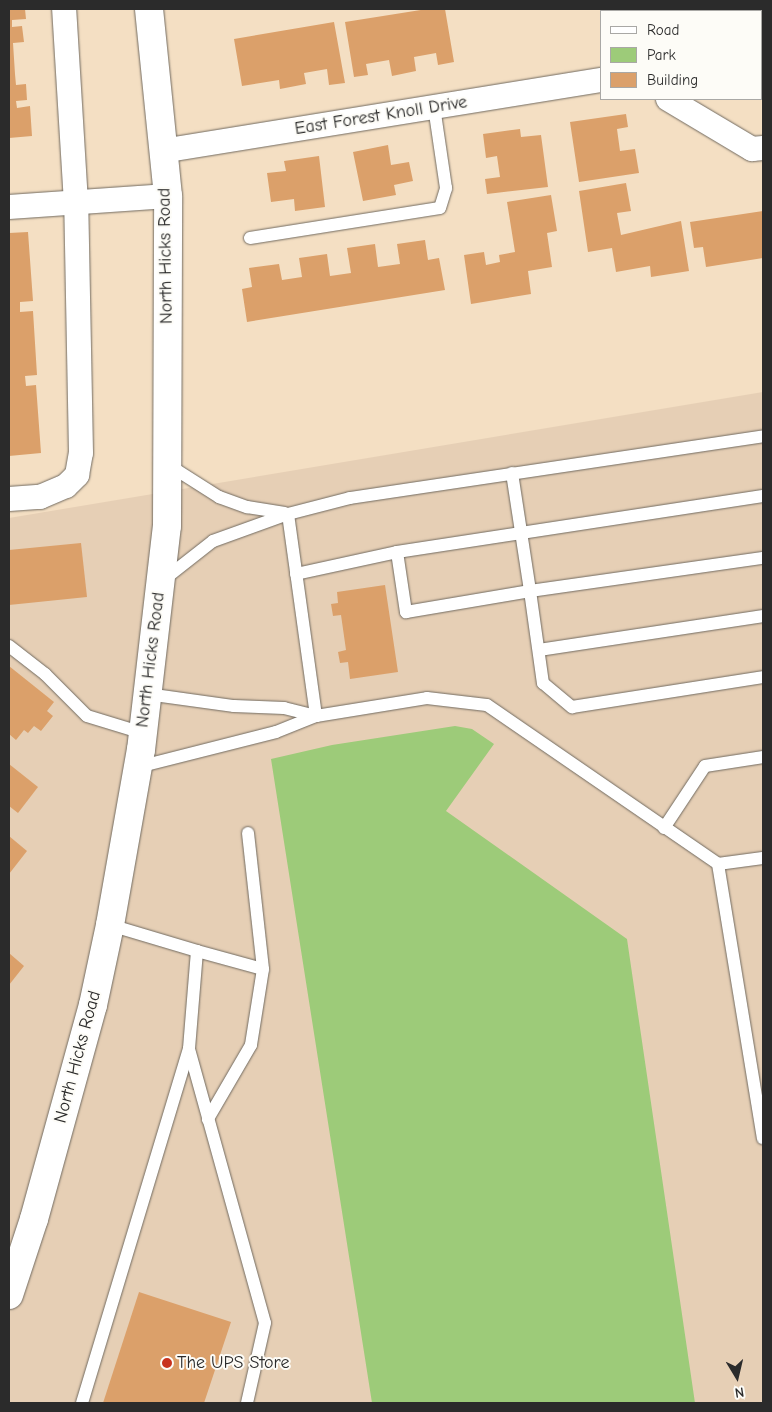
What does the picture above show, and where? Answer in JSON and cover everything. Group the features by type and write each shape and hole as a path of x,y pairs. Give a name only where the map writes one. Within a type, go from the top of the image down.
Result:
{"main road":[{"name":"North Hicks Road","path":"9,1295 61,1120 92,1005 110,925 143,733 167,526 168,196 149,9"}],"street":[{"path":"9,499 40,497 66,486 77,475 81,453 76,203 64,9"},
{"name":"East Forest Knoll Drive","path":"162,151 600,80"},
{"path":"670,100 752,149 763,148"},
{"path":"9,207 168,196"}],"lane":[{"path":"250,238 440,208 446,188 434,107"},
{"path":"160,582 214,541 288,514 350,498 763,436"},
{"path":"167,463 219,497 247,507 288,514"},
{"path":"512,473 543,683 572,707 763,677"},
{"path":"296,574 397,552 763,496"},
{"path":"288,514 316,716"},
{"path":"397,552 406,612 530,591 763,558"},
{"path":"539,650 763,616"},
{"path":"9,646 45,674 86,716 143,733"},
{"path":"147,694 234,706 284,708 316,716"},
{"path":"138,767 276,732 316,716 427,698 487,705 718,864 763,858"},
{"path":"664,828 705,766 763,757"},
{"path":"208,1119 251,1044 263,969 248,833"},
{"path":"718,864 758,1078 763,1138"},
{"path":"110,925 263,969"},
{"path":"82,1403 189,1049 197,951"},
{"path":"189,1049 265,1323 247,1403"}],"shaded area":[{"path":"763,392 763,1403 9,1403 9,518"}],"green space":[{"path":"455,726 472,729 494,744 446,811 627,939 695,1403 372,1403 271,759 332,745"}],"building":[{"path":"9,9 25,9 26,19 12,20 12,27 22,26 24,42 13,43 15,74 16,85 26,84 27,100 16,101 17,108 30,106 32,136 9,138"},
{"path":"427,9 445,9 454,62 438,65 436,53 414,57 416,71 392,76 389,60 366,64 368,75 354,77 345,22"},
{"path":"673,9 701,9 701,10"},
{"path":"334,22 345,83 329,85 327,69 304,73 306,84 280,89 279,80 242,86 234,39"},
{"path":"626,114 628,127 617,129 620,151 635,149 639,173 579,182 570,122"},
{"path":"520,129 521,137 541,135 548,187 487,194 485,179 500,177 497,156 486,158 483,134"},
{"path":"388,145 391,165 409,162 413,181 394,185 396,195 363,201 353,152"},
{"path":"319,156 325,207 295,211 294,199 271,202 267,173 286,171 284,161"},
{"path":"626,183 631,211 617,213 621,235 681,221 689,271 651,277 650,266 616,272 612,248 588,252 579,191"},
{"path":"551,195 557,231 547,233 552,267 528,271 531,294 471,304 464,255 484,252 486,265 500,262 499,255 515,252 507,202"},
{"path":"763,211 763,258 706,267 703,247 694,248 690,222"},
{"path":"28,232 33,301 20,302 20,312 33,311 37,375 25,376 26,386 36,385 41,453 9,456 9,233"},
{"path":"425,240 428,260 439,258 445,290 247,322 242,289 252,287 249,268 279,264 282,280 302,277 299,258 327,254 330,276 351,273 347,248 375,244 378,267 400,264 397,244"},
{"path":"81,543 87,597 9,605 9,550"},
{"path":"385,585 398,672 350,679 348,662 340,663 338,652 346,650 341,615 333,616 331,604 338,603 337,592"},
{"path":"9,666 54,702 47,711 53,716 41,731 34,726 28,733 24,730 16,740 9,734"},
{"path":"9,764 38,787 18,813 9,806"},
{"path":"9,836 27,851 9,874"},
{"path":"9,953 24,966 9,985"},
{"name":"The UPS Store","path":"139,1292 231,1322 204,1403 103,1403"}],"place":[{"name":"The UPS Store","path":"167,1363"}]}
